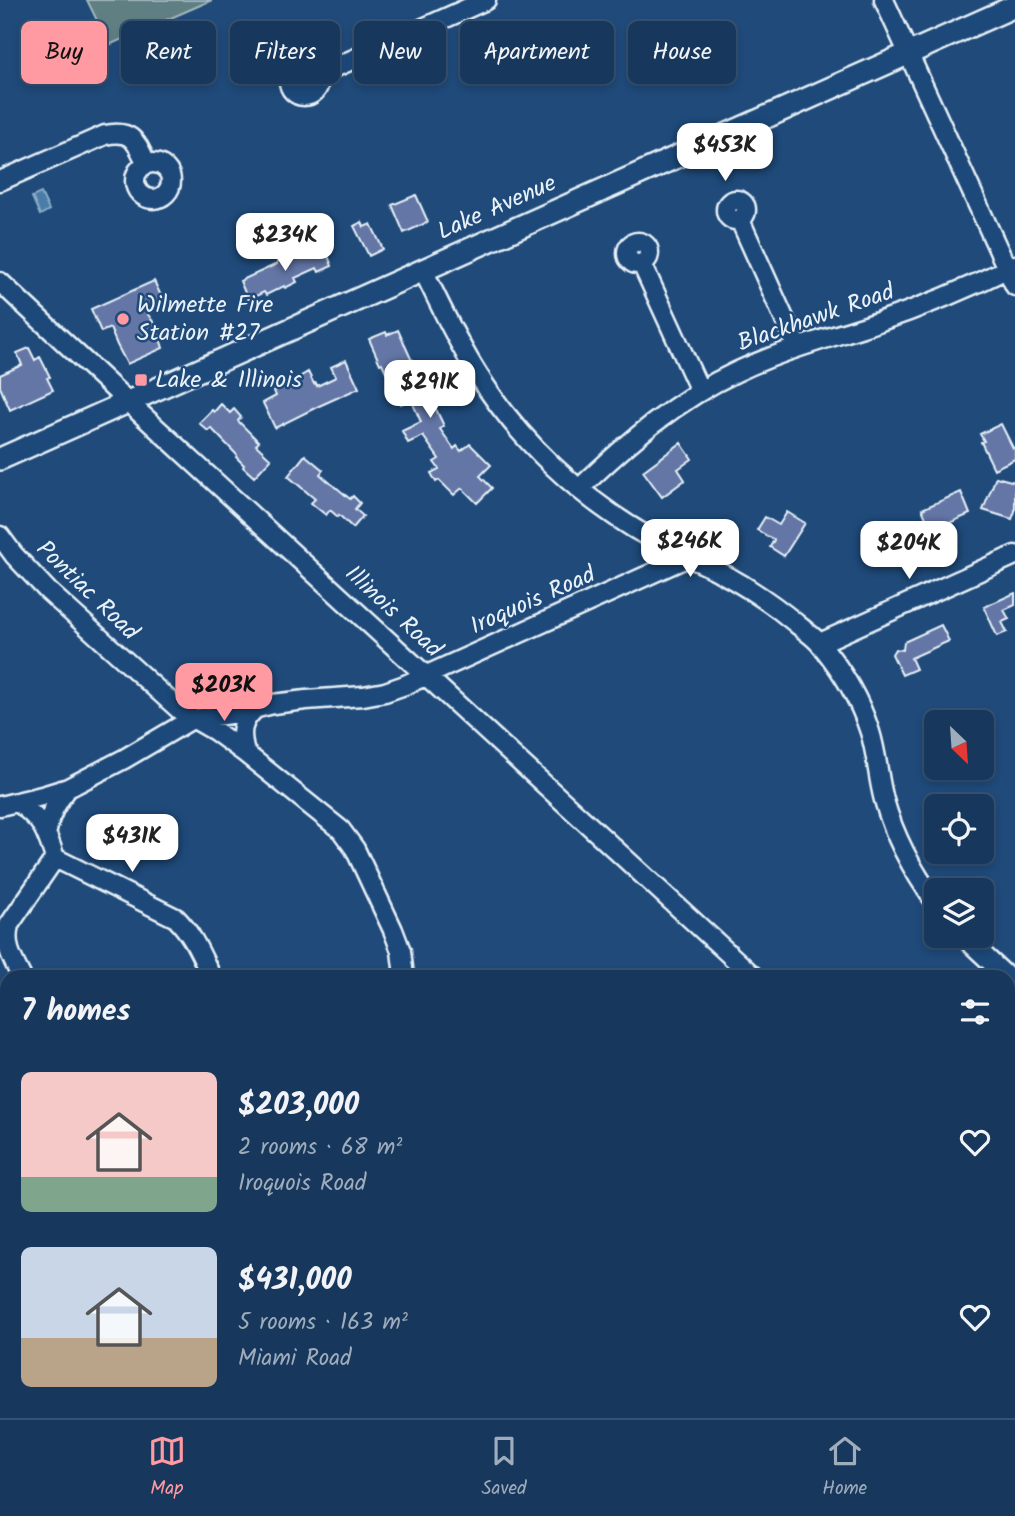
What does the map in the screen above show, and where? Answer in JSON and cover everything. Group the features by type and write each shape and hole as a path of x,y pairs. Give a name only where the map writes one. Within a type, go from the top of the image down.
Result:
{"main road":[{"name":"Lake Avenue","path":"0,459 1015,6"}],"street":[{"path":"340,65 486,0"},
{"path":"884,0 1012,273"},
{"path":"0,181 114,133 124,133 134,140 147,164"},
{"path":"740,220 797,347"},
{"path":"642,264 700,391"},
{"path":"423,270 477,373 519,430 548,460 579,489 622,521 757,594 820,643 853,694 869,731 884,799 896,832 924,884"},
{"name":"Blackhawk Road","path":"579,489 619,450 658,420 700,391 746,367 1012,273"},
{"name":"Illinois Road","path":"0,282 746,970"},
{"name":"Pontiac Road","path":"0,536 48,591 182,712 245,753 341,830 348,838 393,930 401,951 403,970"},
{"path":"820,643 1015,555"},
{"name":"Iroquois Road","path":"0,806 68,788 192,719 306,699 363,696 405,685 688,557"},
{"path":"245,753 242,742 243,723 256,708"},
{"path":"47,831 52,812 68,788"},
{"path":"18,802 40,821 47,831 55,858 176,918 187,929 208,970"},
{"path":"18,970 6,936 9,925 55,858"},
{"path":"976,948 999,970"}],"green space":[{"path":"87,0 212,0 164,21 121,21 121,40 109,45 107,21 97,21"}],"water":[{"path":"41,193 49,210 40,215 32,197"}],"building":[{"path":"416,195 428,222 404,233 392,205"},
{"path":"362,222 364,227 371,224 383,249 369,256 354,226"},
{"path":"324,246 332,266 319,272 317,268 295,278 297,282 285,288 284,286 266,295 264,292 248,300 240,281 286,258 287,260"},
{"name":"Wilmette Fire Station #27","path":"154,281 165,304 147,313 156,326 163,348 127,364 110,328 101,332 91,309"},
{"path":"398,330 418,371 423,369 428,382 424,384 444,426 440,429 454,449 457,446 461,451 470,444 491,465 480,476 492,488 477,503 462,488 454,495 439,480 436,482 431,473 439,469 434,462 439,459 423,436 408,443 402,431 421,422 411,399 401,404 369,339"},
{"path":"29,348 35,360 40,357 53,390 10,410 0,387 0,375 22,365 17,353"},
{"path":"346,360 359,388 275,428 263,403 276,396 274,391 308,372 317,386 336,377 331,367"},
{"path":"221,404 230,413 234,409 241,417 238,421 259,442 256,445 271,459 254,477 211,428 208,431 199,423"},
{"path":"1001,424 1015,448 1015,459 994,469 980,434"},
{"path":"681,443 692,459 678,469 685,480 662,497 643,471"},
{"path":"305,455 323,470 320,474 336,488 350,499 353,496 360,503 355,509 363,516 353,528 339,515 338,517 330,510 326,515 311,503 315,499 288,476"},
{"path":"996,477 1015,482 1015,511 1012,519 983,510"},
{"path":"961,492 970,514 947,524 952,534 936,541 922,509"},
{"path":"787,512 805,523 784,556 770,547 774,540 757,530 765,517 779,525"},
{"path":"1015,593 1015,605 1004,610 1009,619 1002,622 1007,632 997,636 984,607"},
{"path":"941,625 949,641 911,658 916,669 902,675 892,654 895,649 903,650 904,642"}],"place":[{"name":"Wilmette Fire Station #27","path":"123,319"},
{"name":"Lake & Illinois","path":"141,380"}]}
